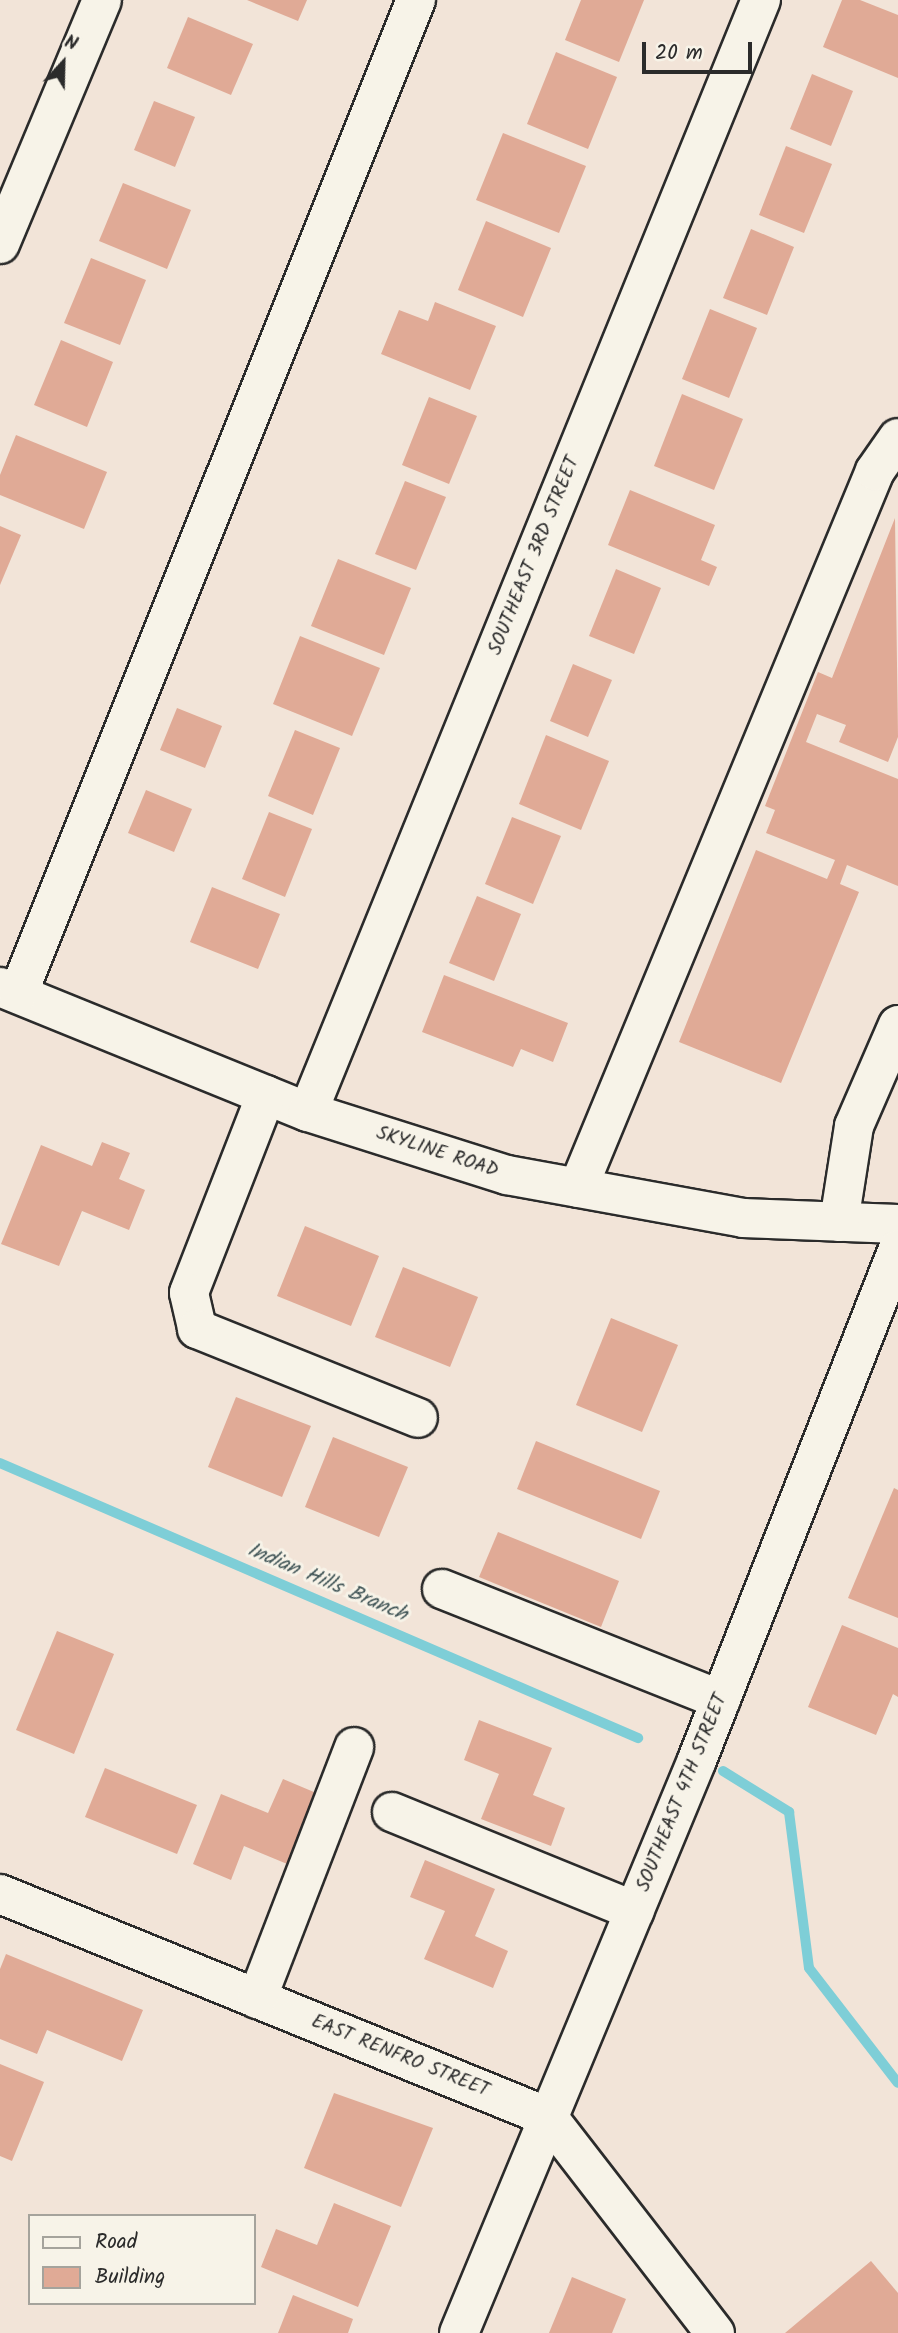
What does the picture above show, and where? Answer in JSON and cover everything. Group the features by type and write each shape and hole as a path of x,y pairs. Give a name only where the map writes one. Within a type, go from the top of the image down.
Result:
{"street":[{"path":"0,244 102,0"},
{"path":"9,990 416,0"},
{"name":"SOUTHEAST 3RD STREET","path":"308,1112 761,0"},
{"path":"578,1188 876,471 898,438"},
{"name":"SKYLINE ROAD","path":"9,990 308,1112 507,1175 743,1218 898,1224"},
{"path":"839,1222 854,1126 898,1026"},
{"path":"266,1095 189,1293 197,1329 418,1418"},
{"name":"SOUTHEAST 4TH STREET","path":"458,2333 721,1700 898,1250"},
{"path":"442,1589 721,1700"},
{"path":"257,1999 354,1747"},
{"path":"392,1812 635,1910"},
{"name":"EAST RENFRO STREET","path":"0,1894 548,2117"},
{"path":"548,2117 715,2333"}],"building":[{"path":"247,0 307,0 298,21"},
{"path":"581,0 644,0 619,62 565,40"},
{"path":"842,0 860,0 898,15 898,78 823,47"},
{"path":"188,17 253,44 231,95 167,68"},
{"path":"556,52 617,77 588,149 527,124"},
{"path":"812,74 853,91 831,146 790,129"},
{"path":"154,101 195,117 175,167 134,150"},
{"path":"503,133 586,166 559,233 476,200"},
{"path":"786,146 832,164 804,233 759,215"},
{"path":"123,183 191,210 167,269 99,241"},
{"path":"486,221 551,248 523,317 458,290"},
{"path":"751,229 794,247 767,315 723,298"},
{"path":"91,258 146,280 120,345 64,323"},
{"path":"435,302 496,326 470,390 381,354 399,310 428,321"},
{"path":"710,309 757,328 729,398 682,379"},
{"path":"61,340 113,362 87,427 34,405"},
{"path":"682,394 743,419 714,490 654,466"},
{"path":"429,397 477,416 449,484 402,465"},
{"path":"16,435 107,472 84,529 0,495 0,475"},
{"path":"405,481 446,497 416,570 375,554"},
{"path":"630,490 715,525 701,560 717,567 709,586 608,545"},
{"path":"895,518 898,737 888,762 839,742 846,725 817,714 806,742 898,779 898,886 847,865 840,884 859,892 781,1083 679,1042 756,850 827,879 835,860 766,833 775,810 765,806 818,672 832,678"},
{"path":"0,526 21,535 0,585"},
{"path":"338,559 411,588 384,655 311,626"},
{"path":"616,569 661,588 634,654 589,636"},
{"path":"300,636 380,668 352,736 273,704"},
{"path":"573,664 612,680 588,737 550,721"},
{"path":"177,708 222,726 205,768 160,750"},
{"path":"295,730 340,748 313,815 268,796"},
{"path":"546,735 609,761 581,830 519,804"},
{"path":"146,790 192,809 174,852 128,833"},
{"path":"269,812 312,829 285,897 242,879"},
{"path":"512,817 561,836 533,904 485,884"},
{"path":"212,887 280,914 258,969 190,942"},
{"path":"477,896 521,914 494,981 449,963"},
{"path":"444,975 568,1023 553,1062 521,1049 513,1067 422,1032"},
{"path":"102,1142 130,1153 119,1179 145,1190 129,1230 82,1211 59,1266 1,1244 41,1145 92,1166"},
{"path":"305,1226 379,1256 351,1326 277,1296"},
{"path":"403,1267 478,1297 450,1367 375,1337"},
{"path":"611,1318 678,1345 642,1432 576,1405"},
{"path":"236,1397 311,1426 282,1497 208,1467"},
{"path":"333,1437 408,1467 379,1537 305,1507"},
{"path":"536,1441 660,1491 641,1539 517,1489"},
{"path":"894,1488 898,1490 898,1618 848,1598"},
{"path":"498,1532 619,1581 601,1627 479,1577"},
{"path":"842,1625 898,1648 898,1697 893,1694 876,1735 808,1707"},
{"path":"57,1631 114,1654 74,1754 16,1730"},
{"path":"479,1720 552,1748 533,1795 565,1808 551,1846 481,1819 499,1774 464,1760"},
{"path":"105,1768 197,1805 177,1854 85,1817"},
{"path":"283,1779 321,1795 292,1866 244,1846 231,1880 193,1864 221,1794 268,1813"},
{"path":"425,1860 495,1889 475,1936 508,1951 493,1988 424,1959 445,1911 410,1897"},
{"path":"6,1954 143,2010 122,2061 47,2030 37,2054 0,2039 0,1969"},
{"path":"0,2064 44,2082 12,2161 0,2156"},
{"path":"334,2093 433,2128 401,2207 304,2168"},
{"path":"334,2203 391,2226 358,2307 261,2267 276,2229 317,2245"},
{"path":"871,2261 898,2293 898,2333 785,2333"},
{"path":"572,2277 626,2299 612,2333 549,2333"},
{"path":"293,2295 353,2319 348,2333 278,2333"}],"waterway":[{"name":"Indian Hills Branch","path":"0,1463 638,1738"},
{"name":"Indian Hills Branch","path":"723,1771 789,1812 809,1968 898,2083"}]}
